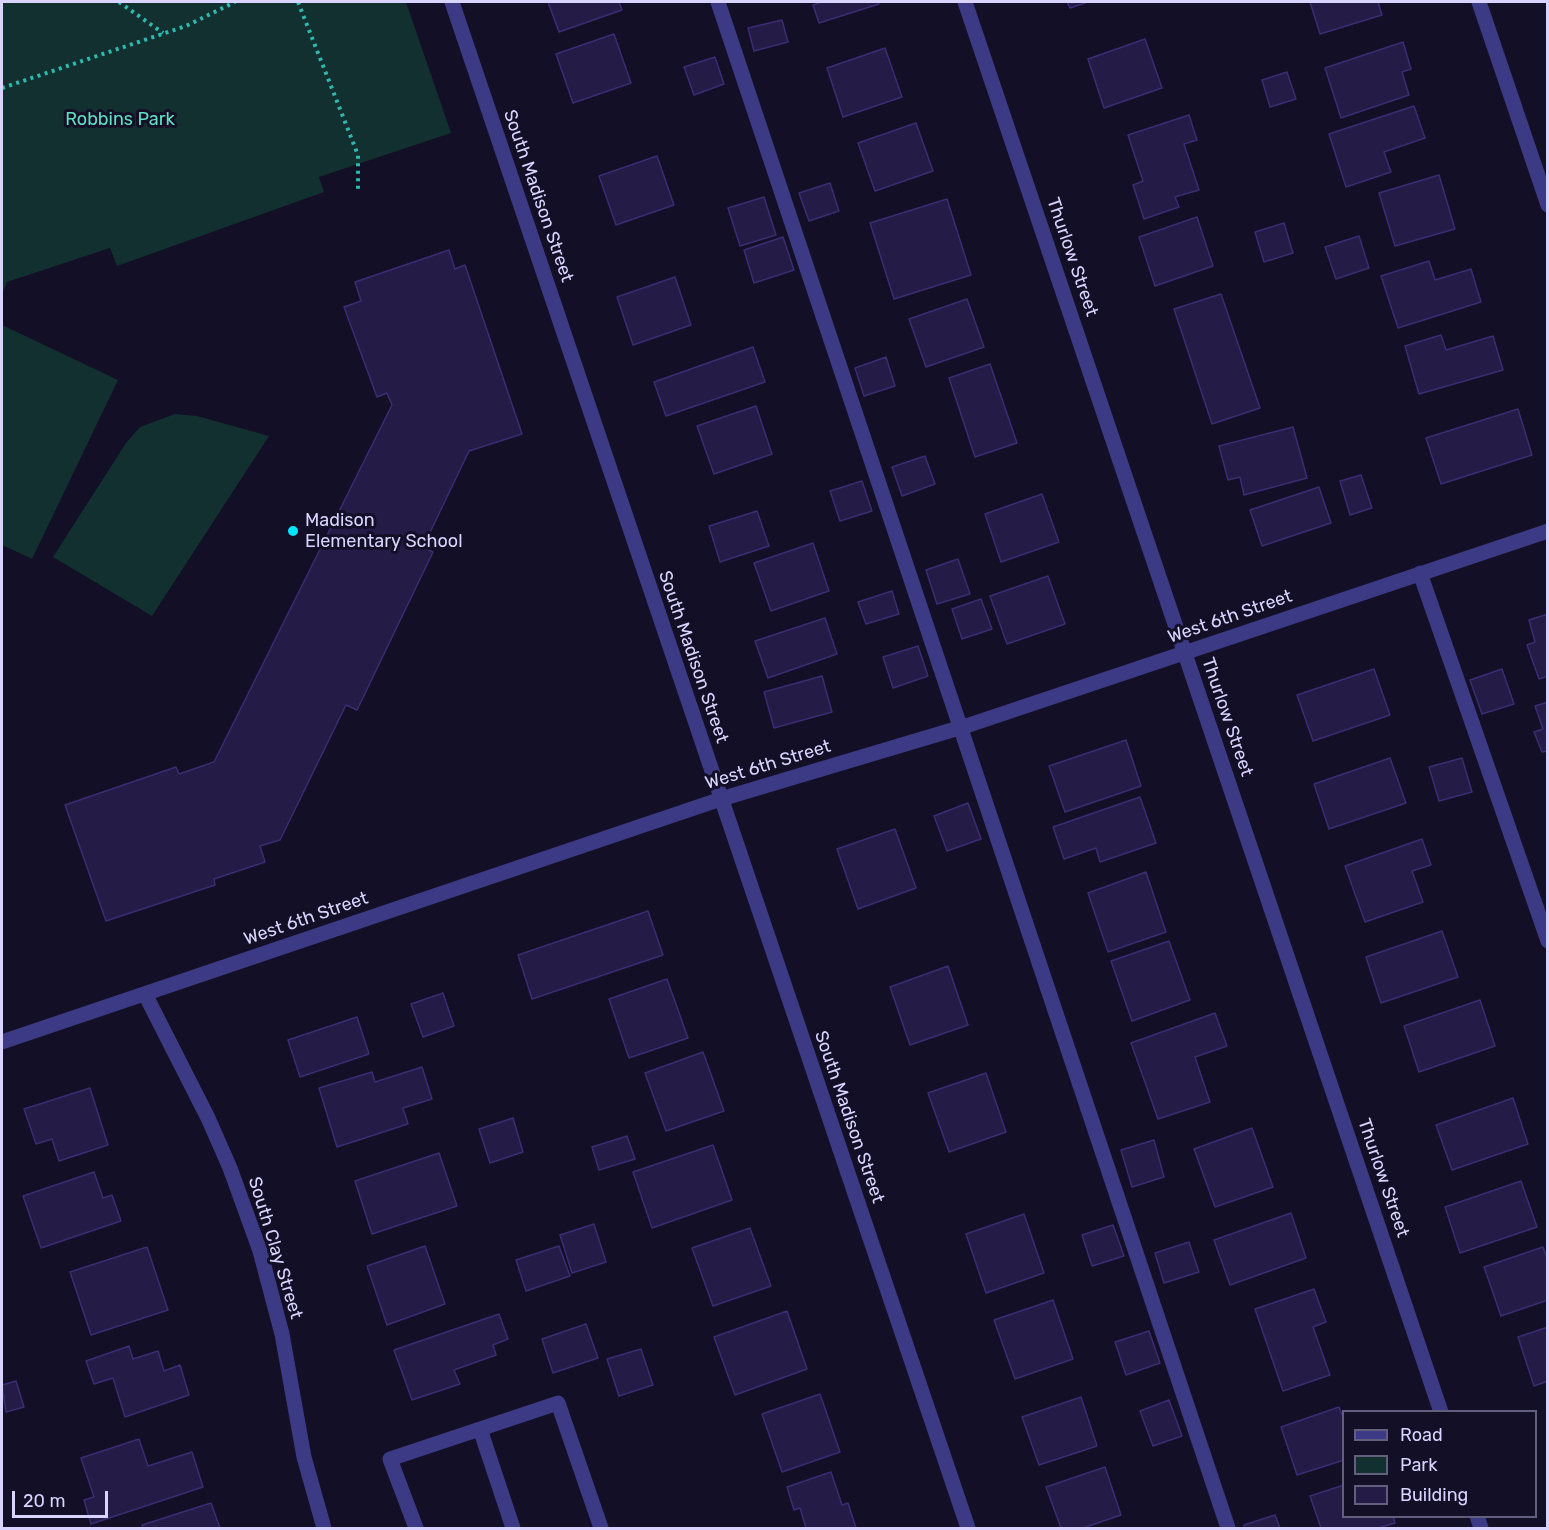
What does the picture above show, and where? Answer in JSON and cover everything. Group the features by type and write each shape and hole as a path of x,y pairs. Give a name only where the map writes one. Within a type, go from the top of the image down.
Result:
{"street":[{"name":"South Madison Street","path":"452,2 968,1528"},
{"path":"718,2 1228,1528"},
{"name":"Thurlow Street","path":"965,2 1440,1410"},
{"path":"1479,2 1548,206"},
{"name":"West 6th Street","path":"2,1042 721,799 960,728 1548,531"},
{"path":"1420,573 1548,941"},
{"name":"South Clay Street","path":"145,994 208,1118 230,1168 260,1251 282,1334 304,1457 324,1528"},
{"path":"416,1528 390,1459 558,1403 601,1528"},
{"path":"480,1429 513,1528"}],"path":[{"path":"119,2 164,33"},
{"path":"2,88 186,26 235,2"},
{"path":"298,2 358,155 358,191"}],"green space":[{"name":"Robbins Park","path":"2,2 406,2 451,133 319,177 324,192 117,266 110,248 7,282 2,294"},
{"path":"2,325 118,380 32,559 2,545"},
{"path":"175,414 197,416 269,436 152,616 53,557 126,443 140,427"}],"building":[{"path":"548,2 619,2 622,10 559,32"},
{"path":"822,2 878,2 879,4 819,23 813,5"},
{"path":"1067,2 1088,2 1070,8"},
{"path":"1310,2 1378,2 1382,15 1320,34"},
{"path":"782,20 788,42 754,51 748,28"},
{"path":"614,34 631,83 573,103 556,54"},
{"path":"1145,39 1162,88 1104,108 1088,59"},
{"path":"1403,42 1411,69 1402,72 1409,95 1341,118 1325,68"},
{"path":"885,48 902,97 843,117 827,68"},
{"path":"715,57 724,84 694,95 684,67"},
{"path":"1287,72 1296,99 1270,107 1262,80"},
{"path":"1414,106 1425,138 1384,152 1391,172 1346,187 1329,134"},
{"path":"1189,115 1197,140 1184,144 1199,190 1175,197 1179,207 1144,219 1133,185 1143,181 1128,135"},
{"path":"916,123 933,171 875,191 858,143"},
{"path":"657,156 674,205 616,225 599,176"},
{"path":"1439,175 1455,229 1395,246 1379,193"},
{"path":"830,183 839,211 809,221 799,193"},
{"path":"764,197 776,235 740,246 728,208"},
{"path":"947,199 971,275 894,299 870,223"},
{"path":"1197,217 1213,266 1155,286 1139,237"},
{"path":"1284,223 1293,253 1264,262 1255,232"},
{"path":"1359,236 1369,268 1336,279 1325,247"},
{"path":"783,237 794,270 754,283 744,250"},
{"path":"449,250 455,269 465,265 522,434 469,451 423,547 433,552 357,710 346,705 280,840 260,846 265,862 214,879 215,885 106,921 65,805 176,767 179,774 214,762 392,405 387,393 377,397 344,307 361,301 355,282"},
{"path":"1429,261 1435,280 1471,269 1481,302 1398,328 1381,276"},
{"path":"675,277 691,325 633,345 617,297"},
{"path":"1221,294 1260,408 1212,424 1174,309"},
{"path":"967,299 984,347 926,367 909,319"},
{"path":"1441,335 1446,350 1493,336 1503,370 1419,394 1405,346"},
{"path":"753,347 765,382 666,416 654,382"},
{"path":"886,357 895,386 864,396 855,368"},
{"path":"990,364 1017,443 975,457 949,378"},
{"path":"756,406 772,454 714,474 697,426"},
{"path":"1518,409 1532,455 1441,484 1426,438"},
{"path":"1293,427 1307,478 1244,495 1240,477 1228,480 1219,446"},
{"path":"925,456 935,484 902,496 892,467"},
{"path":"1361,475 1372,508 1350,515 1340,481"},
{"path":"862,481 872,511 840,521 830,491"},
{"path":"1319,487 1331,523 1262,546 1250,510"},
{"path":"1042,494 1059,542 1001,562 985,514"},
{"path":"757,511 769,546 720,562 709,526"},
{"path":"813,543 829,591 771,611 754,563"},
{"path":"958,559 970,594 937,604 926,570"},
{"path":"1048,576 1065,624 1007,644 990,596"},
{"path":"892,591 899,614 866,624 858,602"},
{"path":"981,599 992,629 962,639 952,609"},
{"path":"1548,614 1548,676 1539,679 1527,645 1535,642 1529,620"},
{"path":"825,618 837,654 768,678 755,641"},
{"path":"918,646 928,676 893,688 883,657"},
{"path":"1374,669 1390,715 1313,741 1297,695"},
{"path":"1502,669 1514,704 1482,714 1470,680"},
{"path":"822,676 832,712 774,728 764,692"},
{"path":"1548,702 1548,751 1542,752 1534,732 1543,729 1535,706"},
{"path":"1126,740 1141,786 1065,812 1049,766"},
{"path":"1390,758 1406,803 1329,829 1314,784"},
{"path":"1462,758 1472,792 1439,801 1429,767"},
{"path":"1140,797 1156,843 1100,862 1096,848 1064,859 1053,827"},
{"path":"968,803 981,839 947,851 934,816"},
{"path":"895,829 916,888 858,909 837,849"},
{"path":"1422,839 1431,865 1412,871 1423,902 1365,922 1345,866"},
{"path":"1146,872 1166,932 1108,952 1088,893"},
{"path":"648,911 663,955 532,999 518,955"},
{"path":"1442,931 1458,977 1381,1003 1366,957"},
{"path":"1169,941 1190,1000 1132,1021 1111,961"},
{"path":"948,966 968,1025 910,1045 890,987"},
{"path":"667,979 688,1038 629,1058 609,999"},
{"path":"443,993 454,1026 423,1037 411,1004"},
{"path":"1480,1000 1495,1046 1419,1072 1404,1026"},
{"path":"1215,1013 1227,1046 1195,1057 1210,1102 1158,1119 1131,1043"},
{"path":"357,1017 369,1054 300,1077 288,1040"},
{"path":"703,1052 724,1111 666,1131 645,1073"},
{"path":"422,1067 432,1099 403,1108 408,1124 337,1147 319,1088 372,1072 375,1082"},
{"path":"986,1073 1006,1132 949,1152 928,1093"},
{"path":"90,1088 108,1145 59,1161 52,1139 36,1144 24,1109"},
{"path":"1513,1098 1528,1144 1452,1170 1436,1125"},
{"path":"513,1118 523,1152 490,1163 479,1129"},
{"path":"1252,1128 1273,1187 1215,1207 1194,1149"},
{"path":"627,1136 635,1159 599,1170 592,1147"},
{"path":"1154,1140 1164,1177 1132,1187 1121,1150"},
{"path":"713,1145 732,1200 652,1228 633,1172"},
{"path":"439,1153 457,1206 372,1234 355,1181"},
{"path":"94,1172 103,1198 112,1195 121,1221 41,1248 23,1196"},
{"path":"1521,1181 1537,1227 1460,1253 1445,1207"},
{"path":"1291,1213 1306,1258 1230,1285 1214,1240"},
{"path":"1024,1214 1044,1273 986,1293 966,1234"},
{"path":"594,1224 606,1262 572,1273 560,1235"},
{"path":"1113,1225 1124,1256 1092,1266 1082,1235"},
{"path":"750,1228 771,1286 713,1306 692,1248"},
{"path":"1189,1242 1199,1272 1164,1283 1155,1253"},
{"path":"425,1246 445,1304 387,1325 367,1266"},
{"path":"559,1246 570,1276 526,1291 516,1260"},
{"path":"147,1247 168,1310 91,1335 70,1272"},
{"path":"1543,1247 1548,1261 1548,1300 1501,1316 1484,1267"},
{"path":"1314,1289 1326,1322 1313,1327 1330,1375 1283,1391 1255,1309"},
{"path":"1053,1300 1073,1359 1015,1379 994,1320"},
{"path":"787,1311 807,1369 735,1395 714,1337"},
{"path":"499,1314 508,1339 493,1345 496,1355 454,1370 460,1384 412,1400 394,1350"},
{"path":"586,1324 598,1358 553,1373 542,1339"},
{"path":"1548,1327 1548,1381 1534,1386 1518,1337"},
{"path":"1149,1331 1160,1363 1126,1375 1115,1342"},
{"path":"129,1346 133,1359 158,1351 164,1371 180,1365 189,1395 125,1417 113,1378 94,1384 86,1361"},
{"path":"641,1349 653,1385 619,1396 607,1359"},
{"path":"16,1381 24,1407 6,1412 2,1385"},
{"path":"820,1394 840,1452 782,1472 762,1414"},
{"path":"1081,1397 1097,1446 1039,1465 1022,1417"},
{"path":"1169,1400 1182,1436 1153,1446 1140,1411"},
{"path":"1339,1407 1342,1415 1342,1461 1297,1475 1281,1427"},
{"path":"139,1439 148,1466 192,1452 203,1487 91,1524 84,1500 94,1497 81,1458"},
{"path":"1105,1467 1121,1515 1083,1528 1061,1528 1046,1487"},
{"path":"831,1472 842,1505 848,1503 856,1528 806,1528 800,1508 794,1510 787,1487"},
{"path":"1342,1486 1342,1518 1394,1518 1395,1523 1378,1528 1321,1528 1310,1496"},
{"path":"211,1503 220,1528 143,1528 142,1525"},
{"path":"1275,1515 1280,1528 1245,1528 1244,1525"}],"place":[{"name":"Madison Elementary School","path":"293,531"}]}
